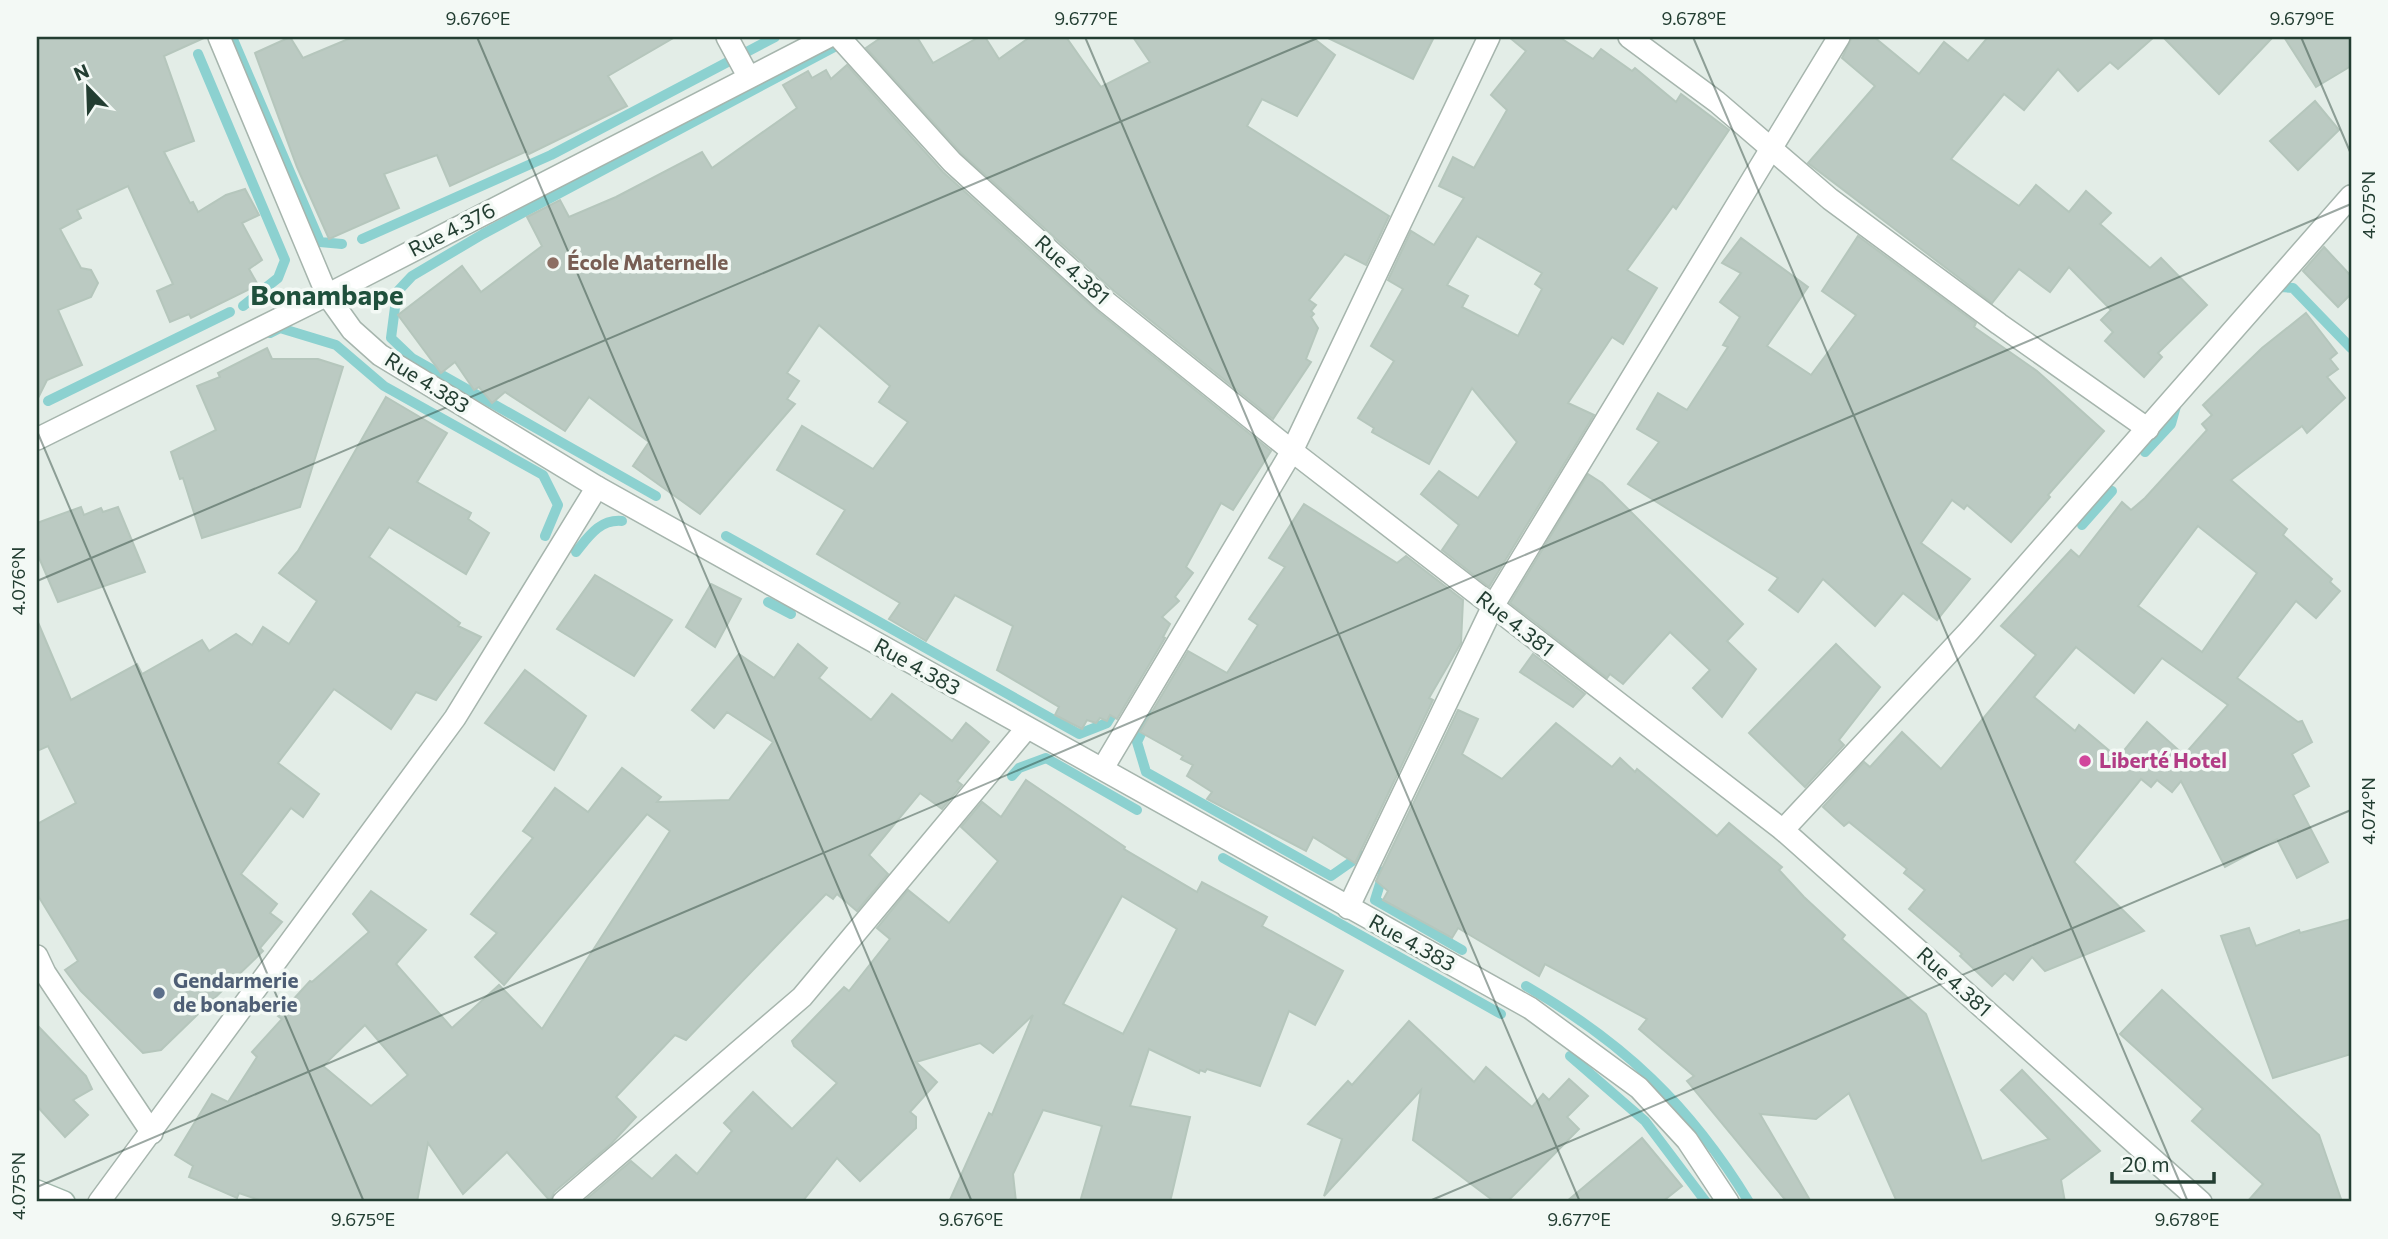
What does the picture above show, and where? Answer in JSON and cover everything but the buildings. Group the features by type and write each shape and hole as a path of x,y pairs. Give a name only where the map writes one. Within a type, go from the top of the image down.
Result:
{"street":[{"name":"Rue 4.383","path":"219,37 327,295 352,330 380,355 597,487 1026,729 1103,768 1530,1008 1639,1088 1688,1140 1728,1202"},
{"path":"727,37 748,76"},
{"name":"Rue 4.376","path":"37,439 327,295 828,37"},
{"name":"Rue 4.381","path":"839,37 962,171 1105,301 1292,451 1783,831 2200,1202"},
{"path":"1103,768 1292,451 1489,37"},
{"path":"1629,37 1717,103 1840,207 1998,324 2148,429"},
{"path":"1348,908 1493,606 1839,37"},
{"path":"1783,831 1969,631 2351,195"},
{"path":"99,1202 455,718 597,487"},
{"path":"563,1202 802,997 1026,729"},
{"path":"37,956 45,974 152,1133"},
{"path":"37,1191 64,1202"}],"waterway":[{"path":"232,37 320,242 342,244"},
{"path":"362,239 551,155 775,37"},
{"path":"656,496 412,358 391,338 397,292 412,276 483,234 853,37"},
{"path":"198,54 285,260 278,278 243,306"},
{"path":"2274,291 2281,287 2293,288 2351,348"},
{"path":"48,401 230,312"},
{"path":"270,333 280,328 336,345 384,386 543,475 558,505 545,536"},
{"path":"2145,452 2171,424 2178,399"},
{"path":"2082,525 2112,491"},
{"path":"576,552 601,526 622,521"},
{"path":"726,536 1079,734 1107,723 1118,705"},
{"path":"768,602 791,614"},
{"path":"1150,715 1137,742 1146,772 1331,876 1351,862 1357,851"},
{"path":"1012,776 1019,768 1046,758 1137,810"},
{"path":"1223,858 1501,1014"},
{"path":"1384,871 1375,900 1462,950"},
{"path":"1526,986 1594,1030 1652,1079 1703,1135 1749,1202"},
{"path":"1570,1056 1645,1121 1706,1202"}],"place":[{"name":"École Maternelle","path":"553,263"},
{"name":"Liberté Hotel","path":"2085,761"},
{"name":"Gendarmerie de bonaberie","path":"159,993"}],"district":[{"name":"Bonambape","path":"327,295"}]}
